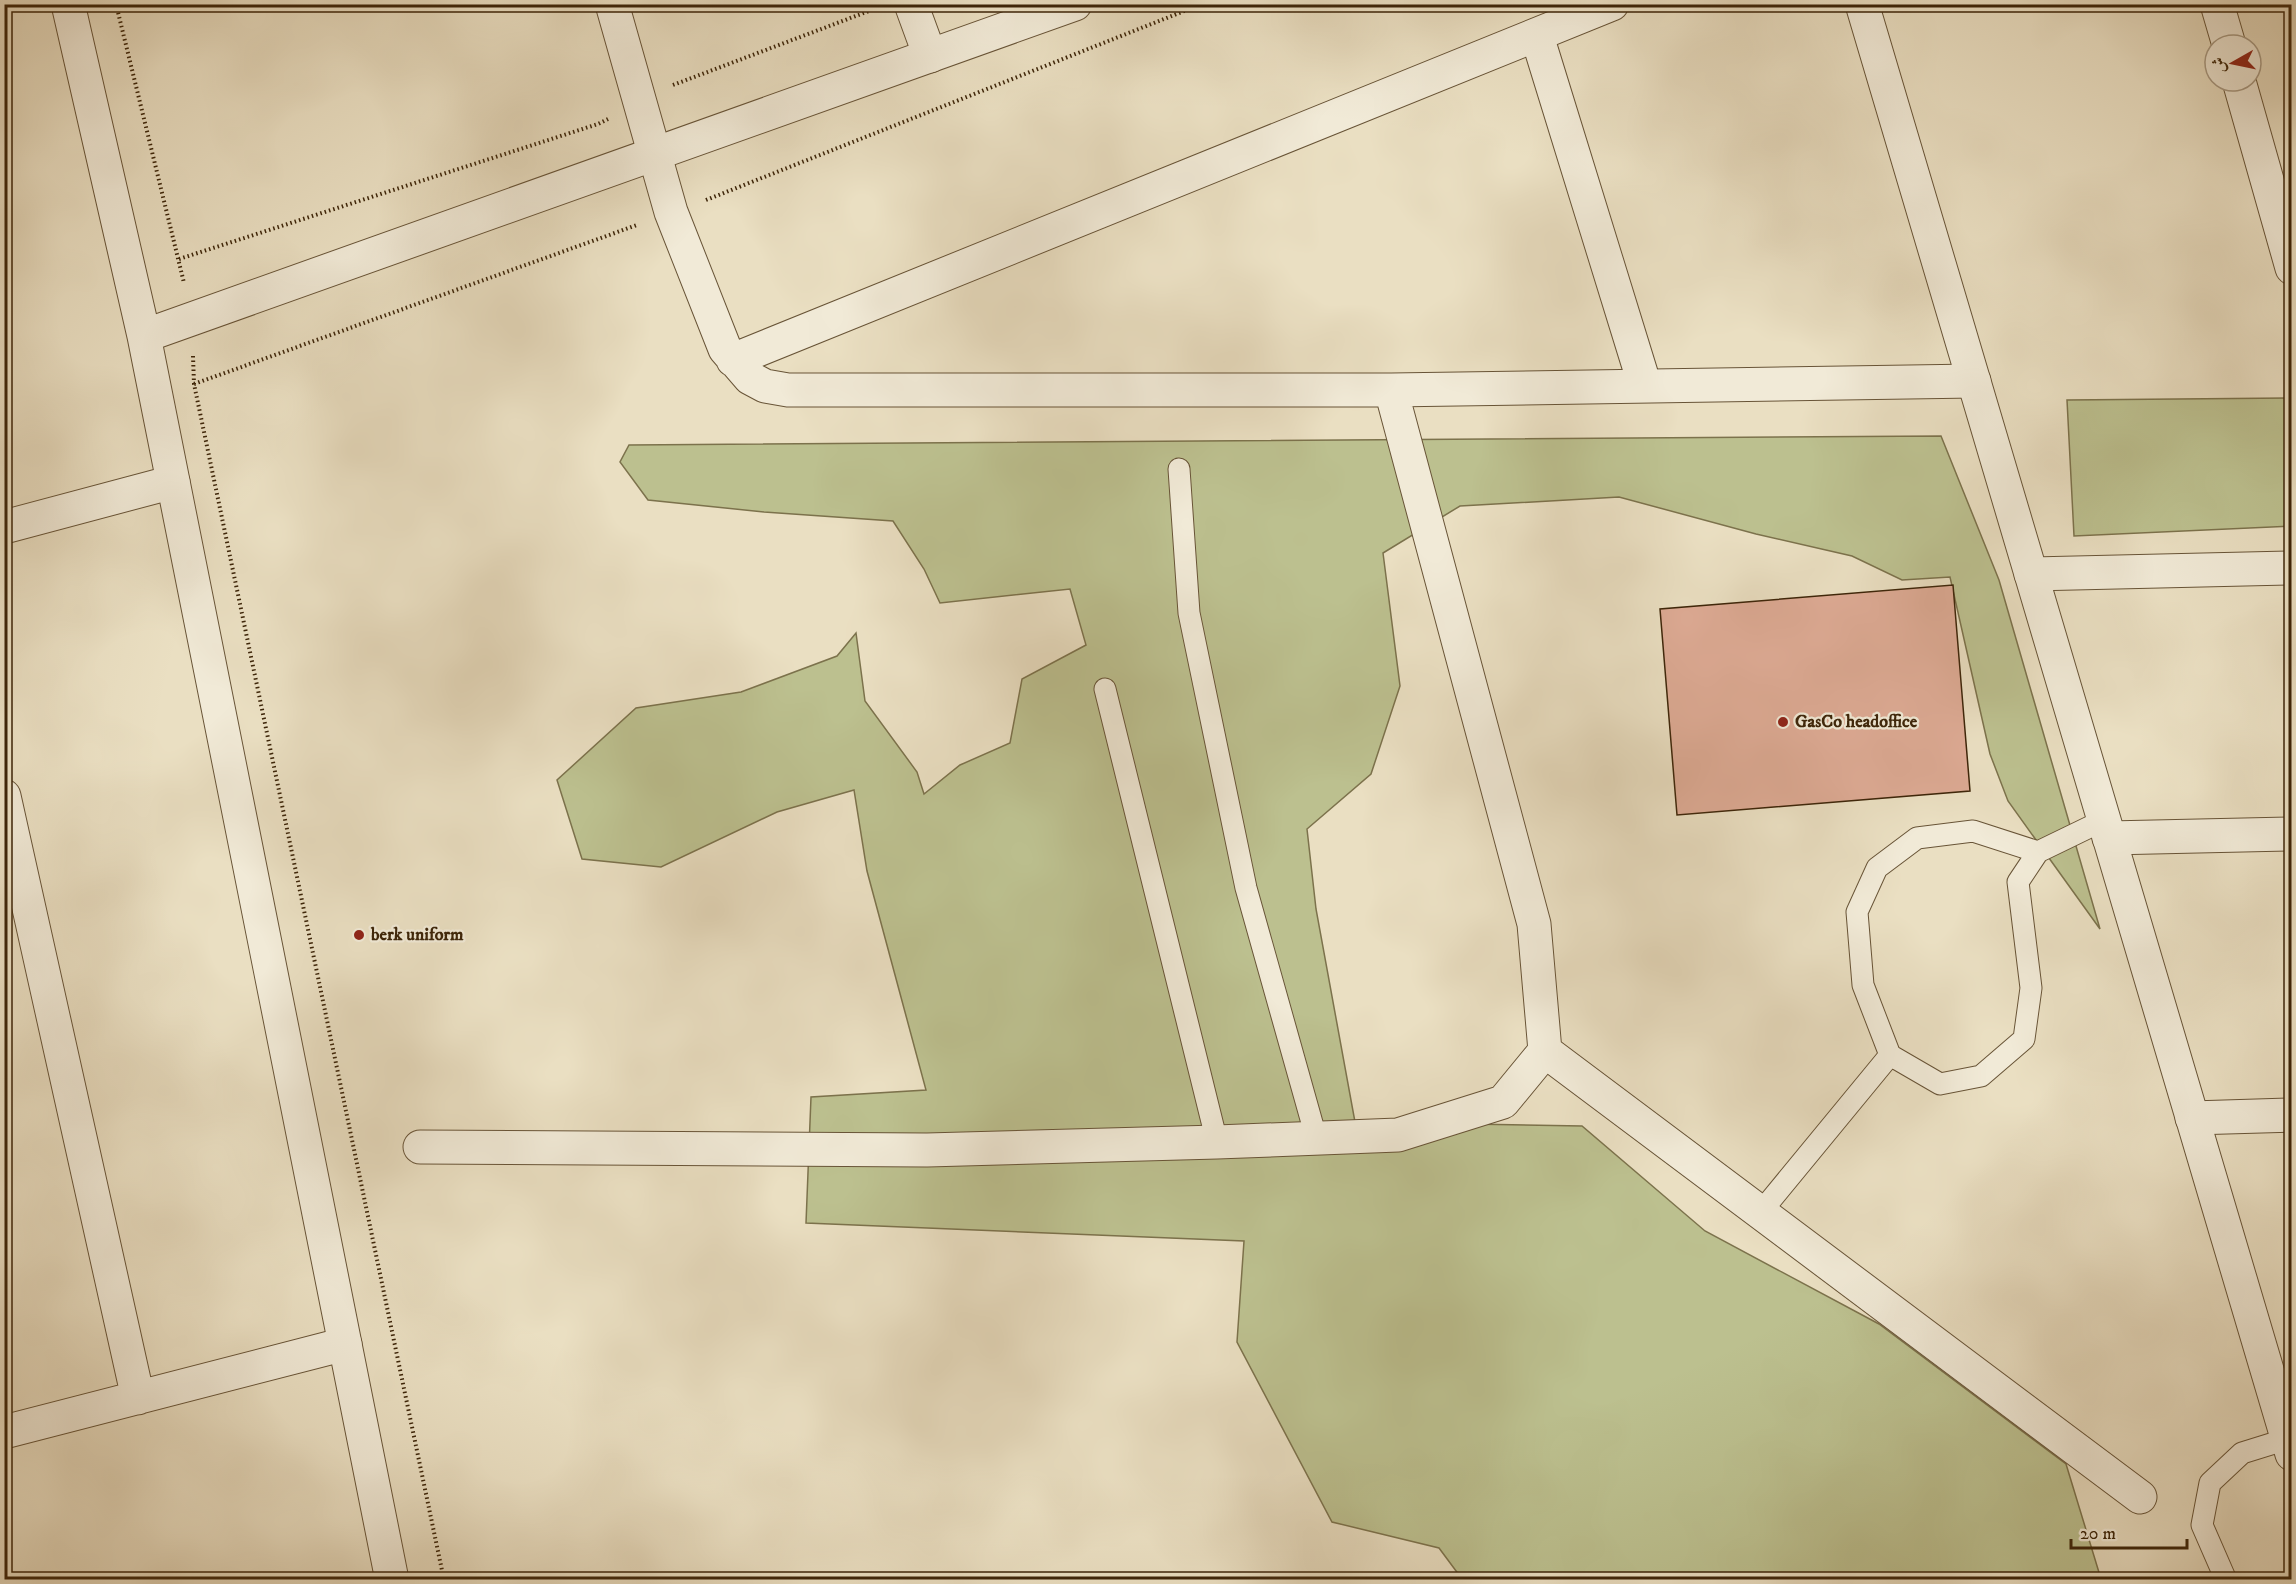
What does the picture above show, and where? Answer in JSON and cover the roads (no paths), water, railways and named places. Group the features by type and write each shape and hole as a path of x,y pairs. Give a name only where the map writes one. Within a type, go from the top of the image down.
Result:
{"street":[{"path":"69,4 144,336 392,1580"},
{"path":"612,4 671,212 712,318 725,349 733,360 750,378 765,386 788,390 1391,390 1974,381"},
{"path":"911,4 930,56"},
{"path":"144,336 1075,4"},
{"path":"733,360 1612,4"},
{"path":"1862,4 2192,1118 2282,1386 2289,1446"},
{"path":"2217,4 2225,33"},
{"path":"1537,36 1645,386"},
{"path":"2242,93 2292,268"},
{"path":"420,1147 927,1150 1398,1135 1503,1102 1545,1051 1534,924 1391,390"},
{"path":"4,527 173,482"},
{"path":"2031,574 2292,568"},
{"path":"4,796 138,1398"},
{"path":"2106,829 2292,834"},
{"path":"1545,1051 2140,1497"},
{"path":"2192,1118 2292,1115"},
{"path":"4,1432 345,1344"}],"lane":[{"path":"1179,469 1192,625 1246,888 1316,1137"},
{"path":"1105,690 1217,1142"},
{"path":"2038,852 2018,882 2031,988 2024,1039 1981,1076 1940,1084 1890,1055 1863,985 1857,912 1877,868 1917,838 1973,831 2038,852 2106,829"},
{"path":"1760,1213 1890,1055"},
{"path":"2226,1580 2202,1525 2210,1483 2242,1453 2289,1446"}],"place":[{"name":"GasCo headoffice","path":"1783,722"},
{"name":"berk uniform","path":"359,935"}]}
